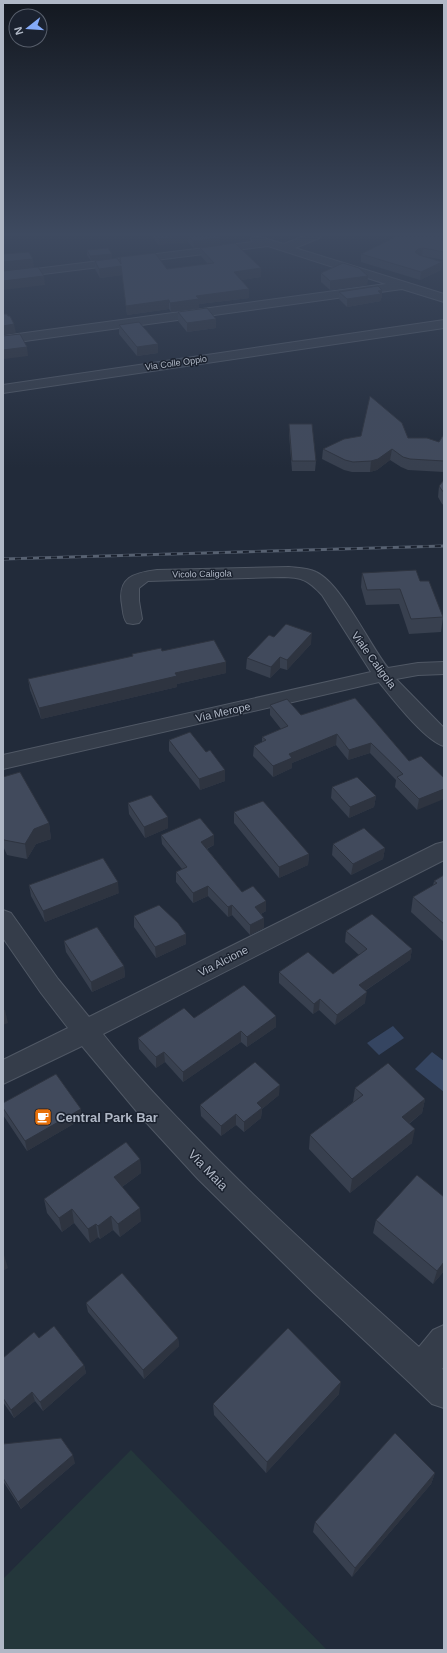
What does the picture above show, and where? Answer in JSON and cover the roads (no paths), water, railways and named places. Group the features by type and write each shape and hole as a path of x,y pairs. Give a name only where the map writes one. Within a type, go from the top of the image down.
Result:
{"street":[{"path":"3,340 198,313"},
{"name":"Via Colle Oppio","path":"3,389 444,324"},
{"name":"Vicolo Caligola","path":"133,619 128,594 129,586 132,582 142,577 157,575 287,572 311,576"},
{"name":"Viale Caligola","path":"311,576 328,590 370,657 384,675 403,698 444,739"},
{"name":"Via Merope","path":"3,762 384,675 413,670 444,668"},
{"name":"Via Alcione","path":"3,1073 444,850"},
{"name":"Via Maia","path":"3,919 39,972 84,1031 169,1128 223,1185 331,1290 444,1392"},
{"path":"420,1370 444,1341"}],"water":[{"path":"393,1026 404,1038 379,1055 367,1043"},
{"path":"432,1052 444,1061 444,1092 415,1069"}],"railway":[{"path":"3,559 444,546"}],"place":[{"name":"Central Park Bar","path":"43,1117"}]}
